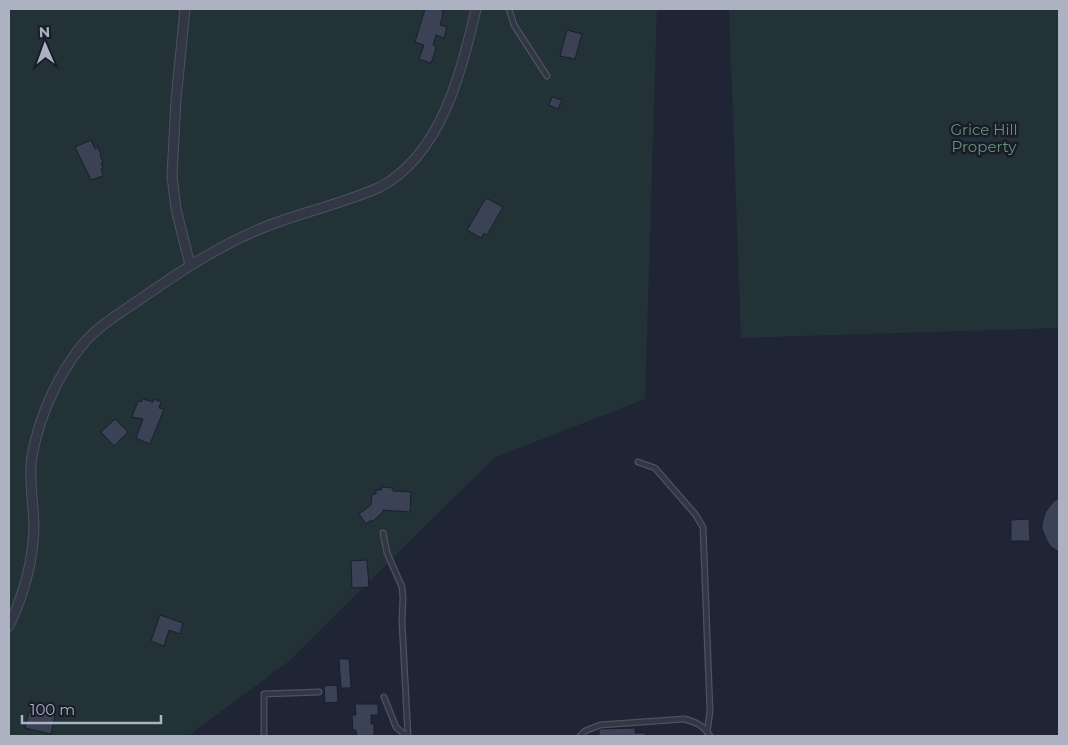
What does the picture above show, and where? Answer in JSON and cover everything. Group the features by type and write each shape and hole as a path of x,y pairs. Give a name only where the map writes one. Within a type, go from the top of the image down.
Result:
{"street":[{"path":"185,9 176,100 172,176 176,209 190,265"},
{"path":"9,626 22,591 31,556 34,527 32,456 39,430 56,385 77,351 100,327 190,265 233,241 268,226 374,190 391,182 428,143 440,121 462,65 476,9"}],"lane":[{"path":"509,9 514,25 547,76"},
{"path":"638,462 655,468 695,514 703,527 710,712 709,734"},
{"path":"383,533 387,553 402,588 407,736"},
{"path":"264,736 264,694 319,692"},
{"path":"384,697 396,727 407,736"},
{"path":"580,736 585,731 600,725 684,719 696,722 709,734"}],"green space":[{"path":"9,9 657,9 645,399 494,458 288,662 188,736 9,736"},
{"name":"Grice Hill Property","path":"729,9 1059,9 1059,328 741,338"}],"building":[{"path":"425,9 443,9 440,25 447,27 444,38 436,35 433,45 436,46 435,52 431,63 419,59 424,45 415,42"},
{"path":"567,30 582,34 575,59 560,56"},
{"path":"552,97 562,100 558,109 549,105"},
{"path":"91,140 95,149 98,147 101,155 103,176 91,180 75,147"},
{"path":"486,198 503,207 487,235 484,233 481,238 467,230"},
{"path":"143,399 153,402 154,399 161,402 159,408 164,409 150,444 136,438 143,419 132,417 138,401 141,402"},
{"path":"115,419 128,432 114,446 101,432"},
{"path":"382,487 393,488 393,491 411,492 410,512 383,510 372,522 371,520 366,524 359,514 371,505 372,494 376,494 376,490 381,490"},
{"path":"1059,498 1059,552 1050,546 1047,541 1042,529 1042,523 1046,511"},
{"path":"1029,519 1030,541 1011,541 1011,520"},
{"path":"367,560 369,587 352,588 351,561"},
{"path":"160,615 183,623 180,634 169,630 164,646 151,641"},
{"path":"339,659 349,659 351,688 341,688"},
{"path":"337,685 338,702 325,703 324,686"},
{"path":"355,704 378,704 378,715 371,715 371,724 374,724 374,736 357,736 356,730 353,730 352,715 356,715"},
{"path":"29,712 41,715 42,712 55,715 51,734 25,728"},
{"path":"635,728 635,733 645,733 646,736 589,736 599,735 599,729"}]}
